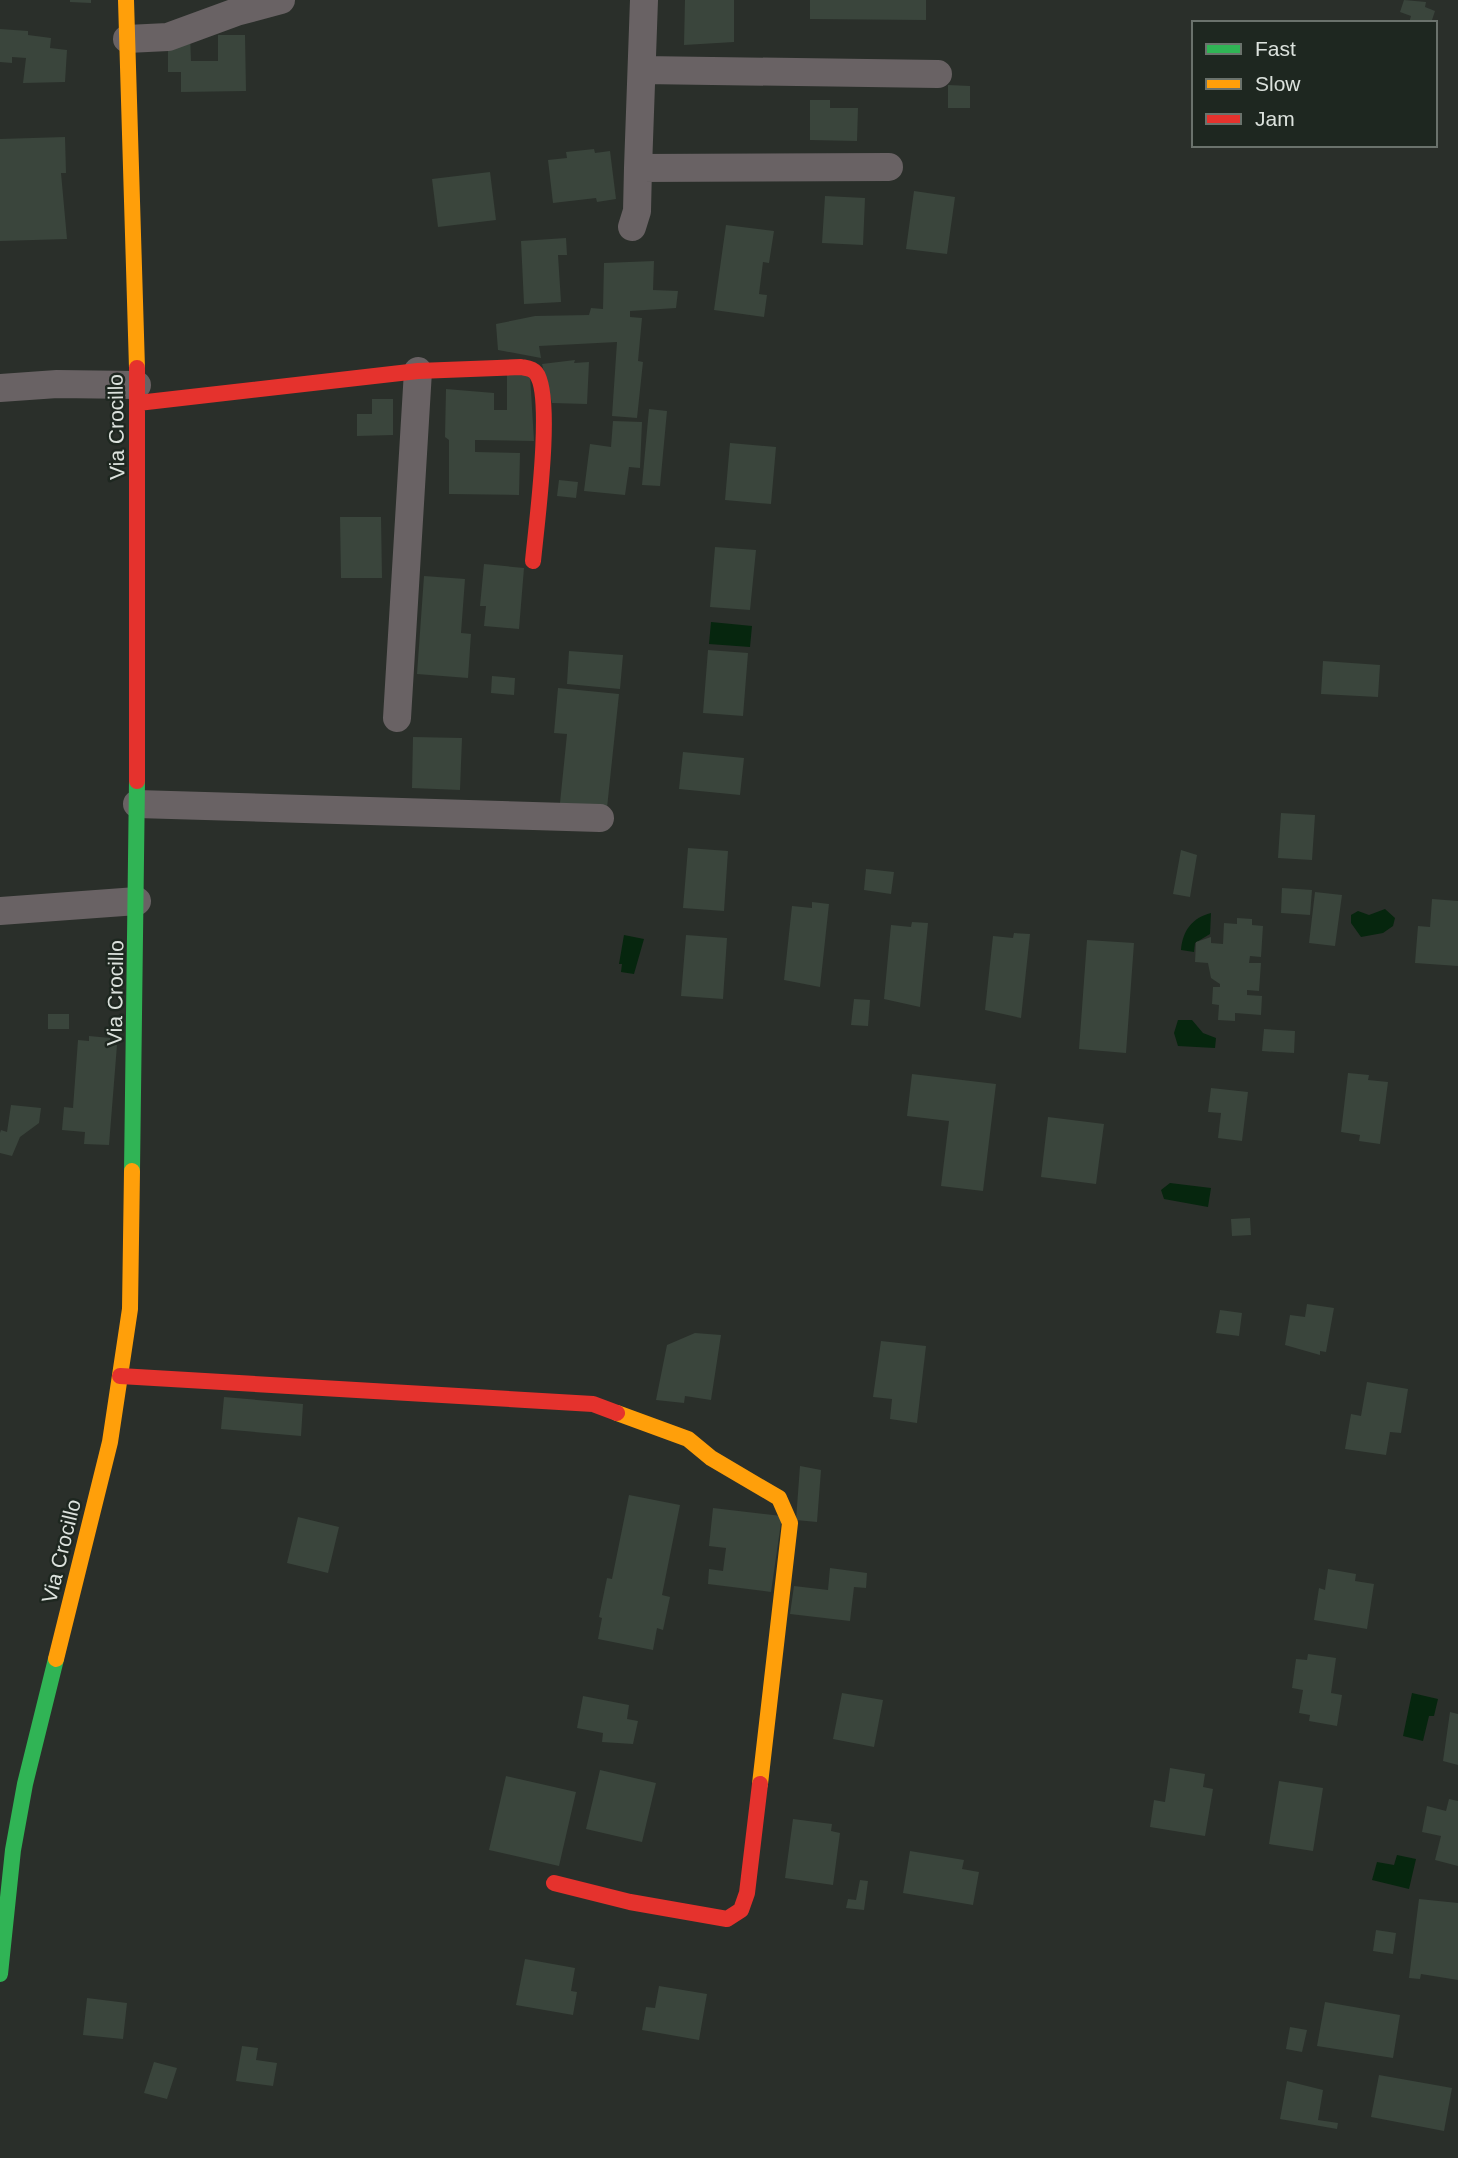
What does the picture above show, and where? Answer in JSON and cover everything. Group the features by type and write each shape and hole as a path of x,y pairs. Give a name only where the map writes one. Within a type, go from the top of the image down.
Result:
{"street":[{"name":"Via Crocillo","path":"0,1974 13,1850 25,1784 110,1442 130,1309 137,901 137,394 125,0"},
{"path":"127,39 168,37 236,12 281,0"},
{"path":"632,227 637,211 644,0"},
{"path":"643,71 938,74"},
{"path":"638,168 889,167"},
{"path":"0,388 57,384 137,394 418,371 521,367 532,369 538,377 543,407 533,561"},
{"path":"397,718 418,371"},
{"path":"137,804 600,818"},
{"path":"0,911 137,901"},
{"path":"120,1376 593,1404 688,1439 711,1458 779,1498 790,1522 787,1563 747,1893 741,1910 727,1919 630,1902 554,1883"}],"shaded area":[{"path":"711,622 752,626 750,647 709,644"},
{"path":"1385,909 1395,918 1393,926 1383,933 1361,937 1351,923 1351,915 1358,911 1369,915"},
{"path":"1211,913 1210,934 1195,943 1194,952 1181,950 1184,936 1190,926"},
{"path":"624,935 644,939 634,974 621,972 622,964 619,964"},
{"path":"1178,1020 1192,1020 1203,1033 1216,1038 1215,1048 1178,1046 1174,1033"},
{"path":"1170,1183 1211,1188 1208,1207 1164,1199 1161,1190"},
{"path":"1412,1693 1438,1699 1434,1716 1429,1716 1423,1741 1403,1736"},
{"path":"1397,1855 1416,1859 1409,1889 1372,1880 1377,1862 1394,1865"}],"building":[{"path":"91,0 91,3 70,2"},
{"path":"685,0 734,0 734,42 684,45"},
{"path":"810,0 926,0 926,20 810,19"},
{"path":"1404,0 1426,2 1425,7 1435,11 1432,21 1410,21 1411,16 1400,12"},
{"path":"0,29 28,31 28,35 51,38 50,48 67,50 65,82 23,83 26,58 12,57 12,63 0,62"},
{"path":"190,35 191,61 218,61 218,35 245,35 246,91 181,92 181,72 168,72 168,42"},
{"path":"948,85 970,86 970,108 948,108"},
{"path":"810,100 830,100 830,108 858,108 857,141 810,140"},
{"path":"65,137 66,173 61,173 67,239 0,241 0,139"},
{"path":"594,149 595,153 610,151 616,199 597,202 596,198 553,203 548,160 567,158 566,152"},
{"path":"490,172 496,220 438,227 432,179"},
{"path":"914,191 955,197 947,254 906,249"},
{"path":"825,196 865,198 863,245 822,243"},
{"path":"726,225 774,231 769,263 763,262 759,294 767,295 764,317 714,310"},
{"path":"566,238 567,255 558,255 561,302 524,304 521,241"},
{"path":"654,261 653,290 678,291 676,308 630,311 630,317 642,318 638,361 643,362 637,418 612,416 617,342 539,346 541,358 498,350 496,324 535,316 589,315 591,308 603,309 604,263"},
{"path":"575,360 574,363 589,362 587,404 552,403 542,364"},
{"path":"507,375 530,375 534,441 475,440 475,452 520,453 519,495 449,494 449,440 445,437 446,389 494,393 494,410 507,410"},
{"path":"372,399 393,399 393,435 357,436 357,414 372,414"},
{"path":"649,409 667,411 660,486 642,485"},
{"path":"613,421 642,422 640,468 629,467 625,495 584,491 590,444 611,447"},
{"path":"730,443 776,447 771,504 725,500"},
{"path":"559,480 578,482 576,498 557,496"},
{"path":"340,517 381,517 382,578 341,578"},
{"path":"715,547 756,550 750,610 710,607"},
{"path":"484,564 524,568 519,629 484,626 486,606 480,606"},
{"path":"424,576 465,579 461,633 471,634 468,678 417,674"},
{"path":"708,650 748,653 743,716 703,713"},
{"path":"569,651 623,655 620,689 567,684"},
{"path":"1323,661 1380,665 1378,697 1321,694"},
{"path":"492,676 515,678 514,695 491,693"},
{"path":"558,688 619,694 607,808 560,803 567,734 554,733"},
{"path":"413,737 462,738 460,790 412,788"},
{"path":"683,752 744,758 740,795 679,789"},
{"path":"1281,813 1315,815 1312,860 1278,858"},
{"path":"688,848 728,851 724,911 683,908"},
{"path":"1181,850 1197,855 1190,897 1173,894"},
{"path":"866,869 894,872 891,894 864,890"},
{"path":"1282,888 1312,890 1310,915 1281,913"},
{"path":"1315,892 1342,895 1335,946 1309,943"},
{"path":"1432,899 1458,901 1458,966 1415,963 1418,926 1430,927"},
{"path":"812,902 829,904 820,987 784,980 792,906 812,908"},
{"path":"1237,918 1252,919 1252,925 1263,926 1261,957 1250,956 1249,963 1261,963 1259,991 1247,990 1247,995 1262,996 1261,1015 1235,1013 1235,1021 1218,1020 1219,1005 1212,1004 1213,987 1220,987 1220,984 1211,978 1208,963 1195,962 1196,942 1211,937 1211,943 1223,944 1224,923 1237,924"},
{"path":"912,922 928,923 920,1007 884,999 891,925 911,927"},
{"path":"1014,933 1030,934 1021,1018 985,1010 993,936 1013,938"},
{"path":"686,935 727,938 723,999 681,996"},
{"path":"1087,940 1134,943 1126,1053 1079,1049"},
{"path":"854,999 870,1000 868,1026 851,1025"},
{"path":"48,1014 69,1014 69,1029 48,1029"},
{"path":"1264,1029 1295,1031 1294,1053 1262,1051"},
{"path":"89,1036 110,1038 110,1044 117,1045 109,1145 84,1144 85,1132 62,1130 64,1107 73,1108 78,1040 89,1041"},
{"path":"1348,1073 1369,1075 1368,1080 1388,1082 1380,1144 1359,1141 1360,1135 1341,1132"},
{"path":"912,1074 996,1084 983,1191 941,1186 949,1121 907,1116"},
{"path":"1211,1088 1248,1092 1242,1141 1218,1138 1221,1113 1208,1112"},
{"path":"11,1105 41,1108 39,1123 20,1137 12,1156 0,1153 0,1133 1,1130 7,1132"},
{"path":"1048,1117 1104,1124 1096,1184 1041,1177"},
{"path":"1250,1218 1251,1235 1232,1236 1231,1219"},
{"path":"1307,1304 1334,1308 1326,1352 1320,1351 1320,1355 1285,1345 1290,1315 1305,1317"},
{"path":"1220,1310 1242,1313 1239,1336 1216,1333"},
{"path":"695,1333 721,1335 711,1400 685,1396 684,1403 656,1400 667,1345"},
{"path":"881,1341 926,1346 917,1423 890,1419 892,1399 873,1397"},
{"path":"1367,1382 1408,1389 1401,1433 1390,1432 1386,1455 1345,1449 1351,1414 1361,1416"},
{"path":"224,1397 303,1404 301,1436 221,1429"},
{"path":"800,1466 821,1470 817,1522 796,1520"},
{"path":"629,1495 680,1505 662,1595 670,1597 663,1630 657,1628 653,1650 598,1639 602,1618 599,1617 607,1578 612,1579"},
{"path":"713,1508 782,1516 771,1592 708,1584 709,1569 723,1571 726,1548 709,1546"},
{"path":"298,1517 339,1527 328,1573 287,1563"},
{"path":"830,1568 867,1573 866,1588 854,1587 850,1621 790,1614 794,1586 828,1590"},
{"path":"1328,1569 1356,1574 1355,1581 1374,1584 1367,1629 1314,1620 1319,1588 1325,1590"},
{"path":"1308,1654 1336,1658 1331,1693 1342,1695 1337,1726 1309,1721 1310,1715 1299,1713 1303,1690 1292,1688 1296,1659 1307,1660"},
{"path":"842,1693 883,1700 874,1747 833,1739"},
{"path":"583,1696 629,1705 627,1719 638,1721 633,1744 602,1742 603,1733 577,1728"},
{"path":"1450,1712 1458,1714 1458,1765 1443,1761"},
{"path":"1170,1768 1205,1774 1203,1787 1213,1789 1205,1836 1150,1827 1154,1800 1165,1802"},
{"path":"600,1770 656,1783 642,1842 586,1829"},
{"path":"506,1776 576,1792 559,1866 489,1850"},
{"path":"1279,1781 1323,1788 1313,1851 1269,1844"},
{"path":"1449,1799 1458,1801 1458,1866 1435,1860 1441,1836 1422,1832 1427,1806 1446,1811"},
{"path":"793,1819 832,1824 831,1831 840,1833 833,1885 785,1878"},
{"path":"910,1851 964,1860 962,1869 979,1872 973,1905 903,1893"},
{"path":"860,1880 868,1881 864,1910 846,1908 848,1899 856,1900"},
{"path":"1419,1899 1458,1903 1458,1980 1421,1974 1420,1979 1409,1978"},
{"path":"1376,1930 1396,1933 1393,1954 1373,1951"},
{"path":"525,1959 575,1968 571,1991 577,1992 573,2015 516,2005"},
{"path":"659,1986 707,1994 699,2040 642,2030 646,2007 655,2008"},
{"path":"87,1998 127,2003 123,2039 83,2035"},
{"path":"1325,2002 1400,2015 1393,2058 1317,2046"},
{"path":"1290,2027 1307,2030 1302,2052 1286,2049"},
{"path":"242,2046 258,2048 256,2060 277,2063 273,2086 236,2081"},
{"path":"154,2062 177,2068 167,2099 144,2093"},
{"path":"1379,2075 1452,2088 1444,2131 1371,2117"},
{"path":"1287,2081 1323,2090 1318,2120 1338,2123 1337,2129 1280,2119"}],"traffic: fast":[{"path":"132,1171 137,781"},
{"path":"0,1974 13,1850 25,1784 56,1659"}],"traffic: slow":[{"path":"126,0 137,368"},
{"path":"56,1659 110,1442 130,1309 132,1171"},
{"path":"617,1413 688,1439 711,1458 779,1498 790,1523 760,1784"}],"traffic: jam":[{"path":"138,403 418,371 521,367 531,369 536,373 541,386 544,407 533,561"},
{"path":"137,368 137,781"},
{"path":"120,1376 593,1404 617,1413"},
{"path":"554,1883 630,1902 727,1919 741,1910 747,1893 760,1784"}]}
